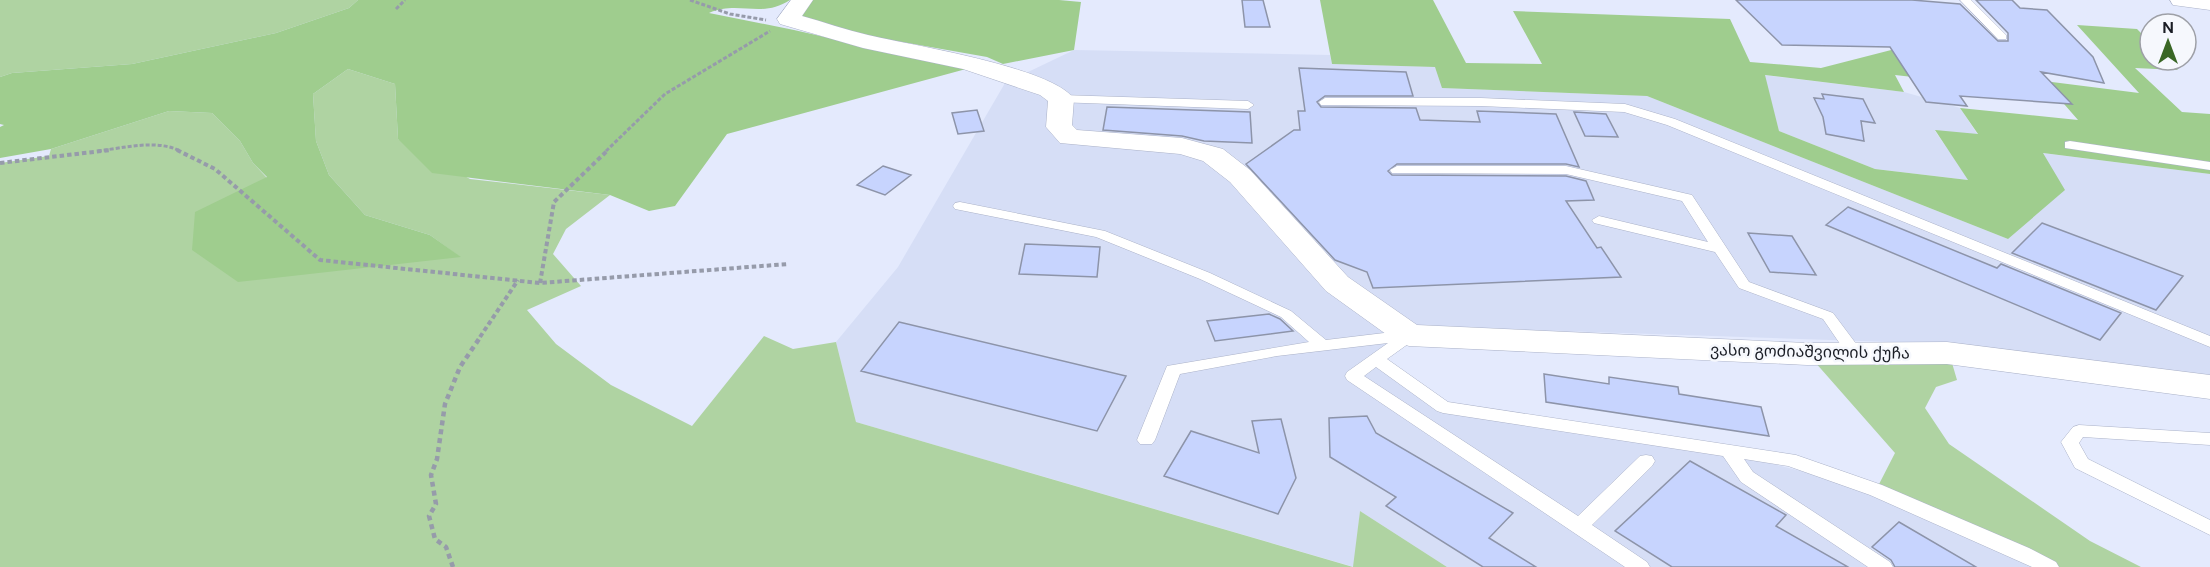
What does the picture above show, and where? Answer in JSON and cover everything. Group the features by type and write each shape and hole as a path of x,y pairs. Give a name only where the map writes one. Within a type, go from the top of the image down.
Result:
{"street":[{"path":"2181,0 2210,3"},
{"path":"795,10 863,41 969,63 1049,90 1061,99 1059,127 1069,137 1182,146 1213,155 1240,176 1337,284 1409,335"},
{"name":"ვასო გოძიაშვილის ქუჩა","path":"1409,335 1807,354 1947,353 2210,387"}],"lane":[{"path":"1965,0 2002,37"},
{"path":"1061,99 1248,105"},
{"path":"1325,102 1480,102 1625,108 1671,122 2210,342"},
{"path":"2070,145 2210,166"},
{"path":"1397,170 1566,170 1687,198 1744,285 1827,316 1855,353"},
{"path":"960,206 1100,234 1205,276 1286,314 1322,345"},
{"path":"1599,220 1721,249"},
{"path":"1146,440 1173,370 1277,351 1409,335"},
{"path":"1409,335 1378,360 1353,376 1640,567"},
{"path":"1378,360 1443,406 1790,460 1876,490 2022,553 2049,567"},
{"path":"2210,439 2079,431 2070,442 2081,463 2210,528"},
{"path":"1729,451 1747,477 1883,567"},
{"path":"1579,526 1646,461"}],"path":[{"path":"396,9 405,0"},
{"path":"690,0 730,14 762,20 795,10"},
{"path":"540,283 554,202 665,94 795,10"},
{"path":"0,163 142,146 171,147 214,169 320,260 540,283 788,264"},
{"path":"453,567 446,547 435,539 429,516 436,504 431,475 437,459 445,404 460,367 518,280"}],"shaded area":[{"path":"1074,50 1330,55 1332,64 1436,67 1443,88 1647,96 2008,239 2042,153 2210,174 2210,377 1920,343 1412,326 1409,335 1379,360 1443,407 1734,454 1876,490 2049,567 1447,567 1360,511 1354,567 856,422 836,342 898,267 1005,83"},
{"path":"1764,75 1904,92 1960,108 1978,135 1935,131 1969,180 1875,169 1779,131"}],"green space":[{"path":"0,0 358,0 349,8 276,33 132,64 12,73 0,77"},
{"path":"358,0 790,0 769,8 730,8 709,13 966,69 727,134 675,206 649,211 610,195 432,173 398,139 395,84 348,69 313,94 316,141 329,175 365,215 430,235 461,257 238,282 192,250 195,212 267,177 253,163 240,141 212,113 169,111 51,149 0,158 0,127 4,125 0,124 0,77 12,73 132,64 276,33 349,8"},
{"path":"811,0 1059,0 1081,2 1074,50 1003,64 987,57 868,36 800,16"},
{"path":"1320,0 1433,0 1466,63 1542,64 1513,11 1730,19 1750,62 1821,68 1899,48 2011,88 1895,75 1904,92 1765,75 1779,131 1875,169 1968,180 1935,130 1978,134 1960,108 2078,120 2044,81 2139,93 2077,25 2137,29 2138,68 2135,68 2138,72 2182,112 2210,114 2210,174 2043,153 2065,190 2008,239 1647,96 1442,88 1435,67 1332,64"},
{"path":"348,69 395,84 398,139 470,179 610,195 566,229 553,254 581,286 527,310 556,344 611,385 692,426 764,336 793,349 836,342 856,422 1353,567 0,567 0,163 49,156 51,149 169,111 212,113 240,141 253,163 267,178 460,257 430,235 365,215 329,175 316,141 313,94"},
{"path":"1814,361 1952,363 1957,380 1936,387 1925,408 1949,444 2090,541 2141,567 2049,567 1876,490 1895,453"},
{"path":"1360,511 1447,567 1353,567"}],"building":[{"path":"1242,0 1263,0 1270,27 1245,27"},
{"path":"1736,0 1912,0 1960,4 1998,41 2008,41 2008,33 1976,0 2012,0 2020,8 2047,10 2093,57 2104,83 2041,72 2072,104 1960,96 1967,106 1926,102 1890,47 1782,45"},
{"path":"1299,68 1406,72 1413,96 1325,96 1317,102 1321,107 1416,108 1420,120 1480,122 1477,111 1556,114 1579,167 1566,164 1397,164 1388,171 1392,175 1566,176 1586,181 1594,200 1566,201 1597,248 1601,247 1621,277 1373,288 1367,272 1335,260 1246,164 1294,130 1300,130 1298,111 1305,111"},
{"path":"1822,94 1863,99 1875,123 1861,121 1864,141 1826,134 1823,117 1814,98 1824,99"},
{"path":"1107,107 1250,112 1252,143 1204,141 1182,136 1103,130"},
{"path":"977,110 984,131 958,134 952,113"},
{"path":"1574,112 1606,114 1618,137 1585,136"},
{"path":"883,166 911,175 885,195 857,185"},
{"path":"1848,207 1997,268 2001,264 2121,313 2100,340 1826,225"},
{"path":"2042,223 2183,276 2156,310 2012,253"},
{"path":"1748,233 1792,236 1816,275 1770,272"},
{"path":"1025,244 1100,247 1097,277 1019,274"},
{"path":"1269,314 1280,319 1293,331 1215,341 1207,321"},
{"path":"899,322 1126,376 1097,431 861,371"},
{"path":"1544,374 1609,384 1609,377 1678,387 1679,394 1761,407 1769,436 1546,402"},
{"path":"1367,416 1376,433 1513,513 1489,538 1536,567 1483,567 1386,506 1396,497 1330,457 1329,418"},
{"path":"1281,419 1296,478 1278,514 1164,476 1191,431 1259,453 1252,421"},
{"path":"1690,461 1786,515 1776,526 1848,567 1672,567 1615,531"},
{"path":"1899,522 1976,567 1895,567 1891,560 1872,547"}]}
